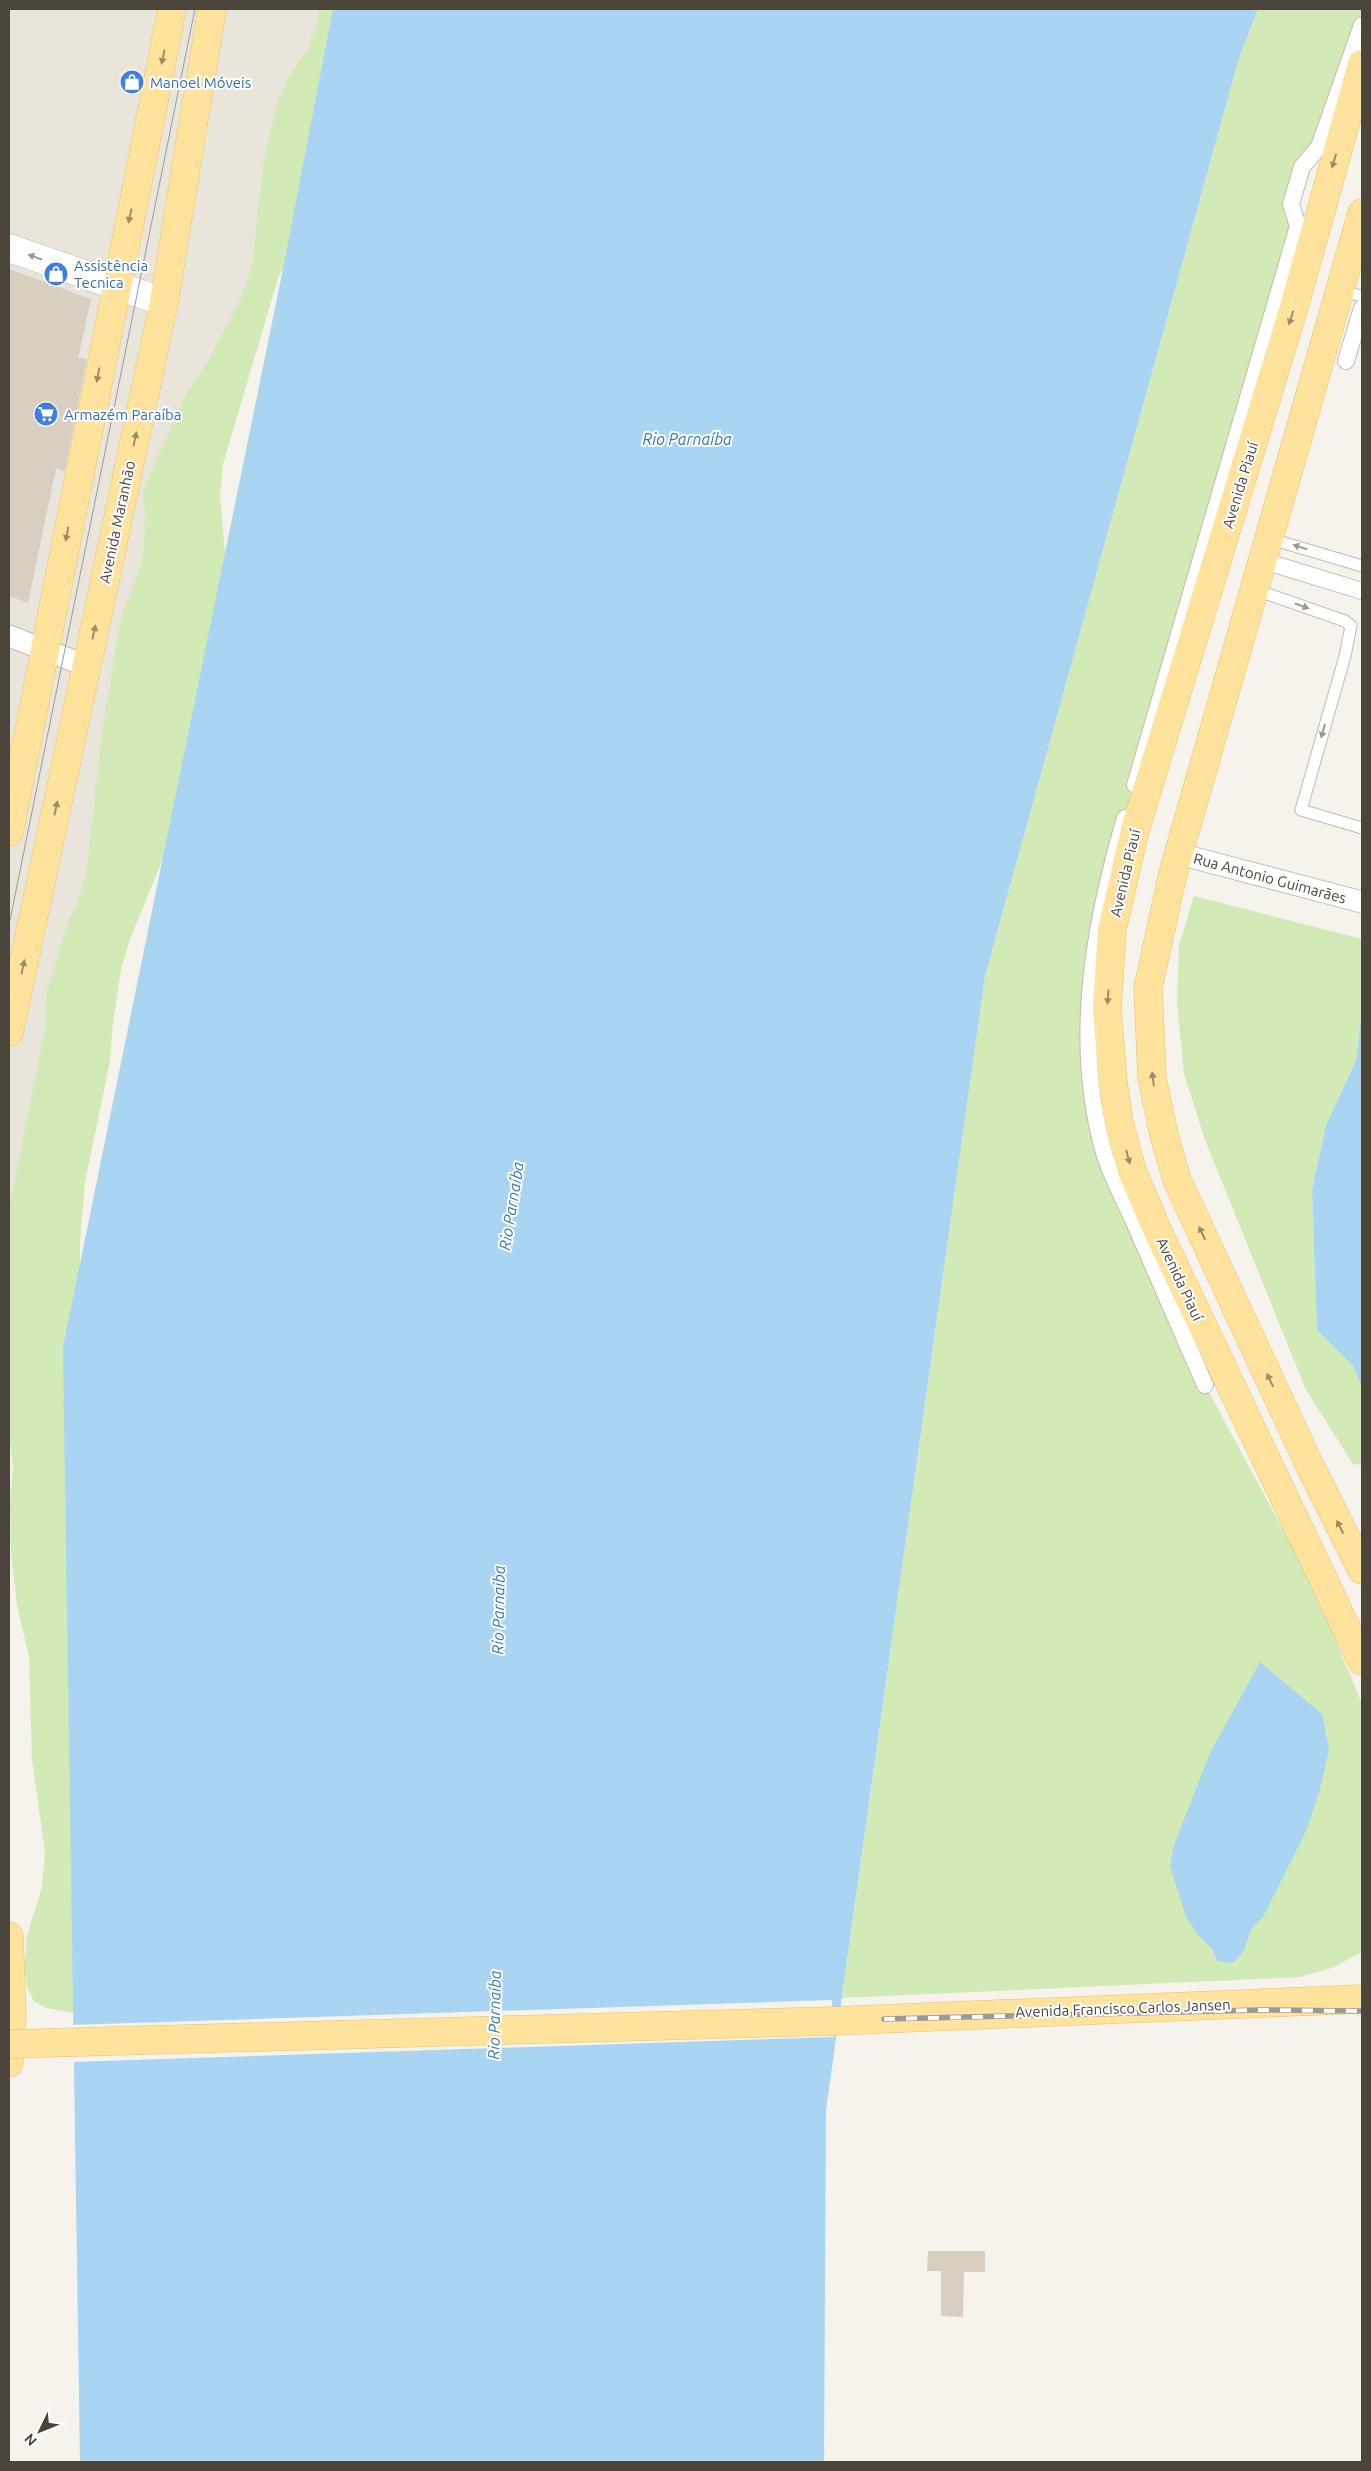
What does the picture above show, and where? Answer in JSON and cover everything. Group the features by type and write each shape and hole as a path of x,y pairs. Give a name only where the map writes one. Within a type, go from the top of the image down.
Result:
{"main road":[{"path":"9,832 172,9"},
{"name":"Avenida Maranhão","path":"9,1032 164,302 212,9"},
{"name":"Avenida Piauí","path":"1362,64 1294,307 1135,830 1112,930 1107,1008 1113,1082 1119,1122 1132,1171 1159,1234 1362,1661"},
{"path":"1362,213 1351,294 1267,550 1179,854 1148,988 1152,1078 1164,1135 1177,1180 1308,1462 1362,1570"},
{"path":"9,1936 12,2018 9,2063"},
{"path":"1350,1999 1362,1983"},
{"name":"Avenida Francisco Carlos Jansen","path":"9,2044 833,2021 1350,1999"}],"street":[{"path":"1205,1385 1106,1157 1091,1086 1088,1021 1094,949 1110,869 1298,226 1290,204 1302,167 1319,147 1362,25"},
{"path":"9,248 116,287 164,302"},
{"path":"1346,362 1362,308"},
{"path":"1267,550 1362,591"},
{"path":"9,636 87,666"},
{"name":"Rua Antonio Guimarães","path":"1179,854 1362,902"}],"lane":[{"path":"1267,550 1362,566"},
{"path":"1256,590 1345,621 1351,626 1345,656 1301,810 1362,828"}],"shaded area":[{"path":"9,9 343,9 159,699 9,1283"}],"green space":[{"path":"318,9 439,9 313,240 279,275 223,464 220,496 225,553 179,820 130,939 121,970 113,1022 110,1061 85,1182 80,1240 79,2014 47,2008 34,2002 27,1987 24,1970 27,1936 42,1887 45,1852 32,1760 29,1657 17,1605 11,1552 10,1502 13,1467 9,1432 9,1209 45,1029 46,994 69,919 77,905 87,870 101,739 118,635 122,615 141,566 144,548 145,510 143,490 187,392 208,361 241,298 252,265 264,160 278,100 287,80 307,50 318,21"},
{"path":"1258,9 1362,9 1362,25 1319,147 1301,167 1298,226 1088,1021 1105,1157 1205,1385 1314,1587 1362,1704 1362,1952 1332,1968 1300,1977 842,1998 985,976 1239,58"},
{"path":"1194,896 1362,939 1362,1009 1356,1061 1326,1125 1312,1190 1317,1330 1353,1366 1362,1388 1362,1465 1353,1464 1306,1390 1205,1140 1184,1074 1177,1003 1179,945"}],"water":[{"name":"Rio Parnaíba","path":"333,9 1258,9 1239,58 985,976 826,2110 824,2462 80,2462 63,1347 283,269"},
{"path":"1362,1009 1362,1388 1353,1366 1317,1330 1312,1190 1326,1125 1356,1061"},
{"path":"1260,1662 1322,1714 1329,1749 1320,1789 1307,1829 1263,1917 1251,1929 1244,1951 1233,1963 1217,1961 1213,1950 1198,1935 1186,1917 1170,1866 1174,1845 1210,1753"}],"pier":[{"path":"832,2000 834,2037 71,2062 70,2025"}],"building":[{"name":"Armazém Paraíba","path":"9,269 91,299 78,358 87,359 65,471 56,468 28,603 9,596"},
{"path":"928,2251 985,2251 985,2272 964,2272 963,2317 941,2316 941,2271 927,2271"}],"tram line":[{"path":"9,925 195,9"}],"railway":[{"path":"884,2019 1260,2010 1362,2011"}],"place":[{"name":"Manoel Móveis","path":"132,82"},
{"name":"Assistência Tecnica","path":"56,274"},
{"name":"Armazém Paraíba","path":"46,414"}]}
